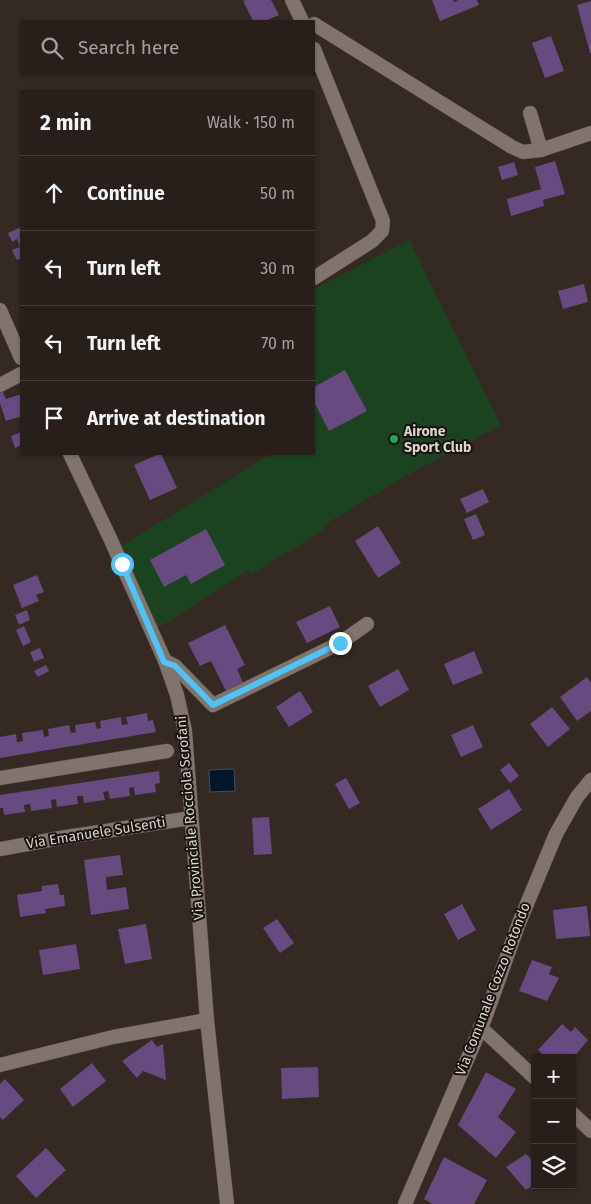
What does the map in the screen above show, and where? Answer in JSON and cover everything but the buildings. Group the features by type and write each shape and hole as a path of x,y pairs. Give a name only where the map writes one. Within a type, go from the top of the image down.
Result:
{"street":[{"path":"292,0 303,20"},
{"path":"315,25 523,152 541,150 591,133"},
{"path":"315,51 383,221 382,231 372,241 315,277"},
{"path":"530,112 541,150"},
{"path":"0,310 20,356"},
{"path":"0,384 20,374"},
{"name":"Via Provinciale Rocciola Scrofani","path":"70,455 109,536 164,662 177,695 185,731 207,1020 227,1204"},
{"path":"164,662 175,666 213,705 340,643 367,624"},
{"path":"0,778 167,751"},
{"name":"Via Comunale Cozzo Rotondo","path":"405,1204 480,1027 518,924 556,834 577,797 591,780"},
{"name":"Via Emanuele Sulsenti","path":"0,849 191,818"},
{"path":"0,1065 113,1037 207,1020"},
{"path":"480,1027 531,1074"},
{"path":"576,1117 591,1131"}],"green space":[{"name":"Airone Sport Club","path":"409,240 501,425 404,477 324,525 326,529 252,574 249,570 155,630 129,570 133,564 130,555 123,552 120,547 269,455 315,455 315,288"}],"water":[{"path":"234,769 235,791 210,792 209,770"}],"place":[{"name":"Airone Sport Club","path":"394,439"}],"route":[{"path":"122,564 164,662 175,666 213,705 340,643"}]}
